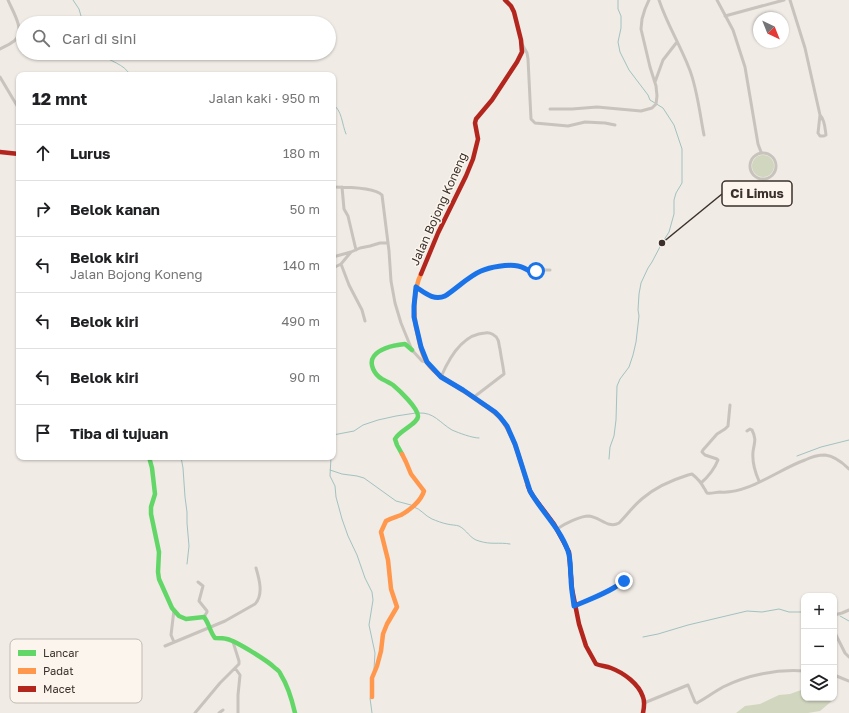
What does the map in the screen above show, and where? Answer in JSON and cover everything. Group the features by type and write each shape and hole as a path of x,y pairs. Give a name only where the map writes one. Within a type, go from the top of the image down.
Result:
{"street":[{"path":"8,0 16,19"},
{"name":"Jalan Bojong Koneng","path":"441,377 427,362 421,347 414,317 416,287 438,233 473,159 478,139 475,123 476,119 492,100 522,52 521,40 514,12 505,0"},
{"path":"550,109 597,107 641,111 652,108 656,104 657,96 655,84 641,29 642,19 649,0"},
{"path":"659,0 664,15 690,69 695,86 704,135"},
{"path":"717,0 733,30 745,66 758,144 761,152"},
{"path":"725,16 784,0"},
{"path":"790,0 805,48 820,115 818,133 820,136 824,136 826,135 824,122 820,115"},
{"path":"0,50 16,39"},
{"path":"521,40 528,59 531,119 534,124 568,126 585,122 615,125"},
{"path":"655,84 663,60 677,42"},
{"path":"0,77 15,102"},
{"path":"0,152 16,154"},
{"path":"761,152 770,154 776,162 776,168 773,174 765,179 758,178 753,174 750,166 753,157 761,152"},
{"path":"336,187 353,187 380,192 382,194 391,281 395,303 412,350"},
{"path":"342,187 344,209 348,216 356,250"},
{"path":"336,256 365,246 388,243"},
{"path":"336,266 341,264 351,252"},
{"path":"341,264 362,310 365,321"},
{"path":"416,287 435,298 441,298 480,271 489,268 510,265 524,268 532,273 538,270 550,270"},
{"path":"474,398 504,374 498,340 494,335 488,332 479,333 470,337 460,345 448,360 441,377 495,412 504,421 515,444 530,491 557,530 568,551 574,606 587,649 594,662 598,665 612,669 629,680 640,692 644,703 643,713"},
{"path":"372,697 372,678 381,651 383,634 397,607 391,589 388,560 382,532 383,527 390,519 408,511 417,502 424,491 409,472 395,439 397,434 417,419 418,412 394,386 382,379 374,369 371,362 375,355 380,351 405,344 422,361 427,362"},
{"path":"701,483 715,468 718,460 705,455 702,452 719,432 728,426 730,405"},
{"path":"747,431 750,429 752,430 754,435 754,470 759,481"},
{"path":"557,530 568,523 588,516 608,524 615,525 619,523 643,498 654,490 680,477 692,474 701,483 706,492 725,493 742,490 796,463 820,455 831,457 841,462 849,469"},
{"path":"150,460 155,494 151,507 159,552 158,575 170,604 179,616 186,619 204,617"},
{"path":"165,646 237,615 258,601 260,587 256,568"},
{"path":"574,606 619,584 629,575"},
{"path":"198,582 204,586 199,601 207,612 204,617"},
{"path":"174,610 171,636 174,642"},
{"path":"837,614 849,610"},
{"path":"204,617 208,621 209,628 215,638 228,639 246,648 277,668 292,698 295,713"},
{"path":"837,637 845,653 849,657"},
{"path":"196,713 220,683 239,664 233,642"},
{"path":"235,668 240,675 238,713"},
{"path":"644,703 688,685 695,702 697,703 726,686 752,676 782,671 801,671"},
{"path":"837,676 849,681"},
{"path":"220,713 223,710"}],"green space":[{"path":"763,155 771,158 774,166 771,174 763,177 755,174 752,166 755,158"},
{"path":"801,690 801,701 832,701 820,711 808,713 736,713 745,706 760,704 779,695 790,694"}],"waterway":[{"path":"73,0 79,9 81,16"},
{"path":"609,459 616,420 617,386 620,379 629,367 636,342 641,283 669,232 674,214 674,200 682,183 682,149 674,125 663,108 650,100 648,95 629,70 620,52 618,42 621,28 621,16 618,9 618,0"},
{"path":"110,60 120,65 128,72"},
{"path":"336,107 340,114 346,134"},
{"path":"336,434 354,431 363,425 378,420 416,413"},
{"path":"419,413 429,414 437,418 452,430 479,438"},
{"path":"797,456 821,447 849,440"},
{"path":"182,460 189,546 187,564"},
{"path":"331,460 330,476 335,486 336,497 342,519 372,592 373,600 369,625 375,653 374,669"},
{"path":"330,470 364,478 396,501 411,505"},
{"path":"414,507 432,519 445,524 459,526 476,540 487,543 510,544"},
{"path":"643,637 747,611 762,612 779,609 789,612 801,612"},
{"path":"840,616 849,621"},
{"path":"370,698 372,713"}],"traffic: fast":[{"path":"402,454 395,439 415,422 418,416 412,404 393,385 377,375 372,366 372,359 380,350 388,347 405,344 412,350"},
{"path":"150,460 155,494 151,507 151,514 159,552 159,579 172,608 179,616 186,619 204,617 215,638 226,639 237,643 259,656 277,670 288,688 295,713"}],"traffic: slow":[{"path":"421,274 417,286 415,314 416,327 425,359 437,373 489,408 503,421 515,444 528,486"},
{"path":"372,697 372,678 381,651 383,634 397,607 391,589 388,560 381,532 386,521 401,515 411,508 418,502 424,491 411,474 402,454"}],"traffic: jam":[{"path":"421,274 438,233 473,159 478,139 475,123 476,119 492,100 522,52 521,40 514,12 505,0"},
{"path":"0,152 16,154"},
{"path":"528,486 533,496 554,524 569,552 572,589 579,624 586,646 596,664 616,670 635,683 644,699 643,713"}],"place":[{"name":"Ci Limus","path":"662,243"}],"route":[{"path":"536,271 532,273 524,268 510,265 489,268 480,271 441,298 435,298 416,287 414,317 421,347 427,362 435,372 495,412 504,421 515,444 530,491 550,519 568,551 574,606 602,594 624,581"}]}
